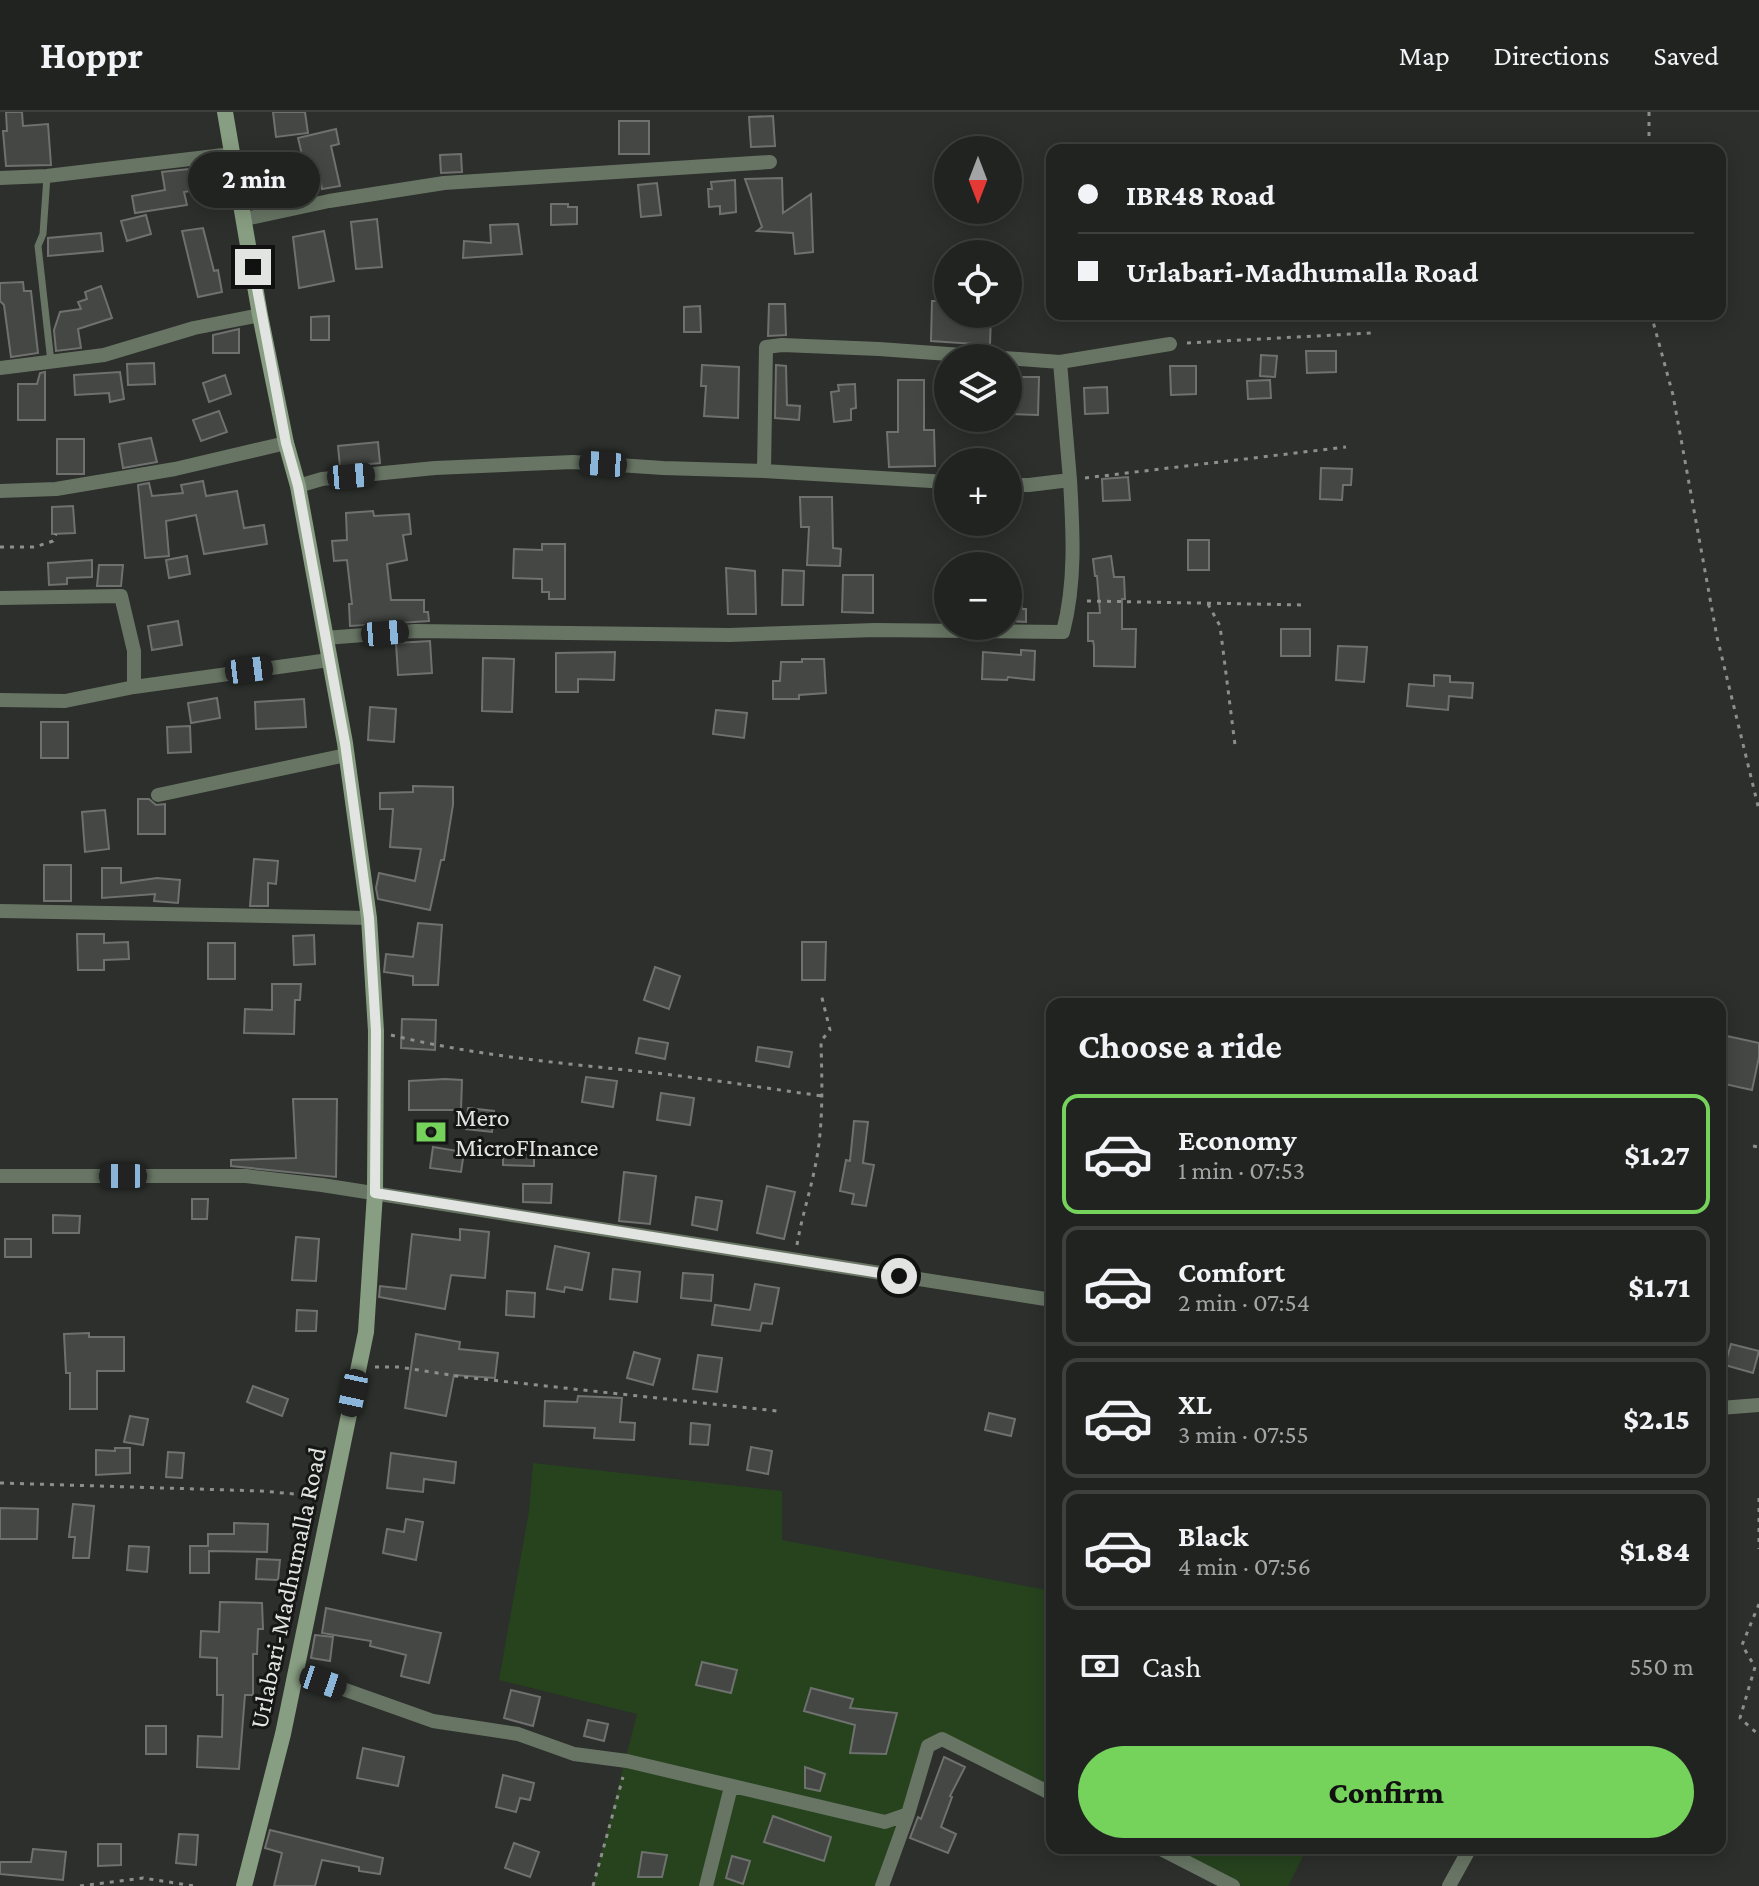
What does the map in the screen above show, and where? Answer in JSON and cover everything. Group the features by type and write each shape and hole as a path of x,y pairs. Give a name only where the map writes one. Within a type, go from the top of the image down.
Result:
{"main road":[{"name":"Urlabari-Madhumalla Road","path":"225,112 260,315 298,486 346,755 369,918 376,1031 375,1193 366,1332 283,1734 244,1886"}],"street":[{"path":"0,178 47,176 232,154"},
{"path":"245,219 329,201 444,183 770,162"},
{"path":"0,368 104,355 194,328 260,315"},
{"path":"764,471 766,347 879,349 1060,362 1170,344"},
{"path":"325,638 415,631 729,635 875,630 1063,632 1071,601 1073,522 1060,362"},
{"path":"0,491 56,489 101,482 175,469 286,443"},
{"path":"298,486 322,479 435,468 573,462 934,481"},
{"path":"1022,485 1070,480"},
{"path":"0,598 121,596 134,651 134,687"},
{"path":"0,700 65,701 134,687 329,660"},
{"path":"158,795 346,755"},
{"path":"0,911 369,918"},
{"path":"0,1176 246,1176 375,1193 1046,1299"},
{"path":"1726,1408 1759,1405"},
{"path":"295,1672 433,1721 518,1734 574,1754 627,1761 885,1822 908,1814"},
{"path":"882,1886 928,1746 942,1739 1046,1791"},
{"path":"706,1886 731,1787"},
{"path":"1171,1854 1233,1886"},
{"path":"1449,1886 1467,1854"}],"lane":[{"path":"47,176 43,234 38,246 51,362"}],"path":[{"path":"1649,112 1649,144"},
{"path":"1653,320 1673,395 1717,637 1759,810"},
{"path":"1170,344 1371,333"},
{"path":"1070,480 1346,447"},
{"path":"0,547 35,547 53,541 56,534"},
{"path":"1071,601 1307,605"},
{"path":"1208,603 1220,626 1235,745"},
{"path":"794,1260 815,1171 823,1096 821,1041 830,1030 821,994"},
{"path":"376,1031 446,1049 668,1074 823,1096"},
{"path":"1753,1146 1759,1147"},
{"path":"359,1367 399,1367 478,1379 777,1411"},
{"path":"0,1483 262,1491 332,1497"},
{"path":"1759,1498 1759,1549"},
{"path":"1759,1604 1742,1645 1755,1667 1740,1718 1759,1735"},
{"path":"593,1886 627,1761"},
{"path":"80,1886 143,1878 194,1886"}],"green space":[{"path":"533,1463 782,1491 782,1540 1046,1590 1046,1791 942,1739 928,1746 882,1886 593,1886 637,1714 499,1680 529,1511"},
{"path":"1171,1854 1304,1854 1288,1886 1233,1886"}],"building":[{"path":"6,112 22,112 23,126 48,124 51,165 6,166 3,131 7,131"},
{"path":"273,112 305,112 308,133 276,137"},
{"path":"773,116 775,146 751,147 749,117"},
{"path":"619,121 649,121 649,154 619,154"},
{"path":"336,129 339,144 331,146 340,186 322,189 321,183 310,185 307,163 304,163 298,138"},
{"path":"461,154 462,172 441,173 440,155"},
{"path":"198,168 202,189 184,192 187,205 135,213 132,196 165,190 162,172"},
{"path":"782,178 783,213 811,194 813,252 795,254 793,233 757,231 762,227 745,179"},
{"path":"735,180 736,212 720,214 720,206 709,207 708,189 712,189 711,182"},
{"path":"657,183 661,215 641,217 638,185"},
{"path":"551,204 577,207 577,224 551,225"},
{"path":"146,215 151,234 127,241 121,221"},
{"path":"377,219 382,267 356,269 351,222"},
{"path":"518,224 522,254 463,258 464,241 491,243 490,225"},
{"path":"203,228 214,271 218,270 222,292 198,297 182,231"},
{"path":"324,231 334,281 299,288 293,237"},
{"path":"101,233 103,251 48,256 48,238"},
{"path":"23,282 24,291 31,291 38,353 11,357 4,305 0,301 0,283"},
{"path":"101,286 112,318 78,329 81,348 56,351 54,330 60,312 81,309 78,302 87,299 85,292"},
{"path":"932,301 934,328 991,328 990,344 931,341"},
{"path":"769,304 785,304 786,335 768,336"},
{"path":"700,306 701,332 684,332 684,307"},
{"path":"329,316 329,340 311,340 311,317"},
{"path":"239,329 239,353 213,353 213,335"},
{"path":"1306,351 1336,351 1336,372 1307,373"},
{"path":"1261,355 1277,356 1275,377 1260,376"},
{"path":"154,363 155,384 128,385 127,364"},
{"path":"702,365 739,367 738,418 704,416 706,386 701,386"},
{"path":"776,365 786,366 787,405 800,406 799,420 775,418"},
{"path":"1170,366 1196,366 1196,394 1171,395"},
{"path":"45,372 45,420 18,420 18,384 37,384 40,373"},
{"path":"120,372 124,399 110,402 109,393 75,395 74,375"},
{"path":"225,375 231,394 209,402 203,383"},
{"path":"1022,377 1039,377 1038,415 1022,414"},
{"path":"898,380 924,380 924,430 934,430 934,466 889,467 887,432 898,432"},
{"path":"1270,380 1271,398 1248,399 1247,381"},
{"path":"855,384 856,408 851,409 851,420 834,422 831,392 839,391 838,385"},
{"path":"1107,387 1108,413 1085,414 1084,388"},
{"path":"219,411 227,432 201,441 193,420"},
{"path":"151,438 157,462 123,468 119,444"},
{"path":"57,439 84,439 84,474 57,474"},
{"path":"378,442 380,463 340,467 338,446"},
{"path":"1321,468 1352,469 1351,485 1343,485 1342,500 1320,499"},
{"path":"1128,477 1130,500 1103,501 1102,479"},
{"path":"203,481 206,496 237,491 244,528 264,525 267,544 204,554 196,515 166,521 169,556 145,558 138,485 149,483 152,496 183,493 181,485"},
{"path":"800,497 832,497 833,548 841,549 840,566 807,565 809,527 801,527"},
{"path":"73,506 75,533 52,534 52,507"},
{"path":"373,511 374,516 409,514 411,534 403,535 407,560 387,564 391,600 424,600 424,612 428,612 429,621 350,626 349,604 352,604 347,560 334,561 332,541 347,540 346,513"},
{"path":"1188,540 1209,540 1209,570 1188,570"},
{"path":"542,544 565,544 565,599 549,599 549,592 542,592 542,579 513,578 514,549 542,550"},
{"path":"187,556 190,574 169,578 166,560"},
{"path":"1111,556 1114,577 1124,577 1122,629 1136,629 1135,667 1094,666 1093,641 1088,641 1088,613 1100,613 1093,559"},
{"path":"92,560 92,577 67,578 67,584 49,585 48,563"},
{"path":"99,565 123,565 121,586 97,586"},
{"path":"726,568 755,571 756,614 728,614"},
{"path":"783,570 804,571 803,605 782,605"},
{"path":"843,575 873,575 873,613 842,612"},
{"path":"1022,609 1026,609 1026,622 1022,622"},
{"path":"178,621 182,645 152,650 148,626"},
{"path":"1281,629 1310,629 1310,656 1281,656"},
{"path":"430,641 432,673 398,675 396,643"},
{"path":"1338,646 1367,647 1364,682 1336,680"},
{"path":"1021,650 1035,651 1034,680 1008,677 1007,680 982,679 983,652 1021,655"},
{"path":"615,652 614,680 578,679 578,692 556,692 556,653"},
{"path":"483,658 514,659 512,712 482,711"},
{"path":"802,659 824,659 826,693 799,695 799,699 773,699 773,681 780,681 781,662 802,662"},
{"path":"1434,675 1450,676 1450,682 1473,683 1472,698 1449,696 1448,710 1407,706 1409,684 1434,686"},
{"path":"217,698 220,718 191,723 188,703"},
{"path":"304,699 306,727 256,729 255,702"},
{"path":"370,707 396,709 394,742 368,740"},
{"path":"716,710 747,713 744,738 713,734"},
{"path":"41,722 68,722 68,758 41,758"},
{"path":"190,726 191,752 168,753 167,727"},
{"path":"413,786 453,787 444,860 441,860 430,910 378,899 376,888 379,873 415,881 421,849 390,847 393,809 380,809 380,793 413,792"},
{"path":"138,799 149,799 156,805 165,804 165,834 138,834"},
{"path":"105,810 109,849 85,852 82,812"},
{"path":"254,859 278,861 276,884 268,883 268,906 250,906"},
{"path":"44,865 71,865 71,901 44,901"},
{"path":"102,868 121,868 121,883 157,878 180,880 178,903 154,901 155,894 102,898"},
{"path":"418,923 442,925 438,985 413,985 413,976 384,972 386,954 413,957"},
{"path":"77,934 104,934 104,943 128,942 129,959 104,960 104,970 78,970"},
{"path":"314,935 315,964 294,965 293,936"},
{"path":"802,942 826,942 825,980 802,980"},
{"path":"208,943 235,943 235,979 208,979"},
{"path":"655,967 680,976 669,1009 644,1000"},
{"path":"272,984 301,984 300,1000 295,1000 294,1034 244,1033 245,1009 272,1010"},
{"path":"402,1019 436,1020 435,1050 401,1048"},
{"path":"1727,1036 1759,1043 1752,1090 1726,1084"},
{"path":"639,1038 668,1043 665,1059 636,1053"},
{"path":"758,1047 792,1052 789,1067 756,1061"},
{"path":"586,1077 617,1081 613,1107 582,1102"},
{"path":"462,1080 461,1110 409,1110 409,1081"},
{"path":"661,1093 694,1098 690,1125 657,1120"},
{"path":"293,1099 337,1099 336,1177 231,1166 231,1160 296,1158"},
{"path":"468,1108 494,1111 492,1132 466,1129"},
{"path":"854,1121 868,1122 863,1163 874,1165 866,1206 852,1204 854,1194 840,1191 846,1160 850,1161"},
{"path":"433,1147 464,1152 461,1172 430,1168"},
{"path":"503,1149 534,1150 534,1166 503,1165"},
{"path":"624,1172 656,1176 650,1224 619,1221"},
{"path":"523,1184 552,1184 551,1203 523,1202"},
{"path":"767,1186 795,1192 784,1239 757,1233"},
{"path":"696,1197 722,1201 717,1230 692,1225"},
{"path":"192,1199 208,1199 207,1219 192,1219"},
{"path":"53,1215 80,1216 79,1233 53,1233"},
{"path":"460,1229 489,1232 485,1278 451,1275 445,1309 379,1297 380,1286 406,1289 412,1234 460,1240"},
{"path":"296,1237 319,1239 316,1281 292,1280"},
{"path":"5,1239 31,1239 31,1257 5,1257"},
{"path":"555,1246 589,1253 582,1290 565,1287 564,1292 547,1289"},
{"path":"613,1269 640,1272 637,1302 610,1299"},
{"path":"683,1273 713,1275 711,1301 681,1298"},
{"path":"755,1284 779,1288 772,1324 762,1323 760,1331 712,1325 715,1305 750,1310"},
{"path":"507,1291 535,1293 534,1317 506,1315"},
{"path":"297,1310 317,1311 316,1331 296,1331"},
{"path":"89,1333 89,1337 124,1337 124,1371 97,1371 97,1409 70,1409 70,1373 66,1373 64,1334"},
{"path":"416,1334 460,1342 459,1349 498,1353 495,1378 454,1375 446,1416 405,1408"},
{"path":"1731,1344 1759,1351 1753,1373 1726,1365"},
{"path":"634,1352 660,1359 653,1385 627,1378"},
{"path":"698,1355 722,1358 717,1392 693,1389"},
{"path":"253,1386 288,1399 282,1416 247,1402"},
{"path":"578,1396 622,1398 620,1422 635,1423 634,1440 594,1438 595,1428 544,1426 545,1401 577,1402"},
{"path":"989,1413 1015,1419 1011,1436 985,1430"},
{"path":"130,1416 148,1419 143,1445 124,1442"},
{"path":"691,1423 710,1425 708,1445 690,1444"},
{"path":"751,1447 772,1451 768,1474 747,1470"},
{"path":"115,1448 130,1448 130,1473 96,1475 96,1450 115,1451"},
{"path":"168,1452 184,1453 182,1478 166,1477"},
{"path":"391,1453 456,1462 454,1483 424,1479 423,1492 387,1488"},
{"path":"73,1504 94,1506 89,1558 73,1558 75,1537 69,1537"},
{"path":"0,1508 38,1509 37,1539 0,1539"},
{"path":"406,1519 423,1522 416,1560 383,1553 387,1529 404,1532"},
{"path":"234,1523 268,1524 267,1552 209,1551 209,1573 190,1573 190,1546 208,1546 208,1534 234,1534"},
{"path":"129,1546 149,1547 147,1572 127,1570"},
{"path":"257,1559 280,1560 278,1580 256,1579"},
{"path":"220,1602 262,1603 263,1629 258,1629 257,1654 253,1654 253,1695 245,1695 239,1769 197,1767 198,1736 222,1737 223,1695 217,1695 217,1658 200,1657 201,1631 219,1632"},
{"path":"326,1608 441,1633 429,1683 401,1676 406,1655 370,1646 371,1641 322,1633"},
{"path":"315,1635 333,1637 330,1661 311,1658"},
{"path":"702,1662 737,1670 731,1693 696,1685"},
{"path":"811,1688 853,1699 850,1708 897,1713 886,1754 850,1753 855,1725 804,1711"},
{"path":"511,1690 540,1697 533,1726 504,1718"},
{"path":"588,1720 608,1724 604,1741 584,1736"},
{"path":"146,1726 166,1726 166,1754 146,1754"},
{"path":"363,1748 404,1757 398,1786 357,1778"},
{"path":"944,1757 965,1767 950,1796 941,1827 956,1834 948,1853 910,1838 918,1817 921,1819"},
{"path":"805,1767 825,1774 820,1791 805,1788"},
{"path":"503,1775 534,1783 530,1800 520,1798 516,1812 496,1807"},
{"path":"773,1816 831,1837 824,1861 764,1842"},
{"path":"270,1830 383,1858 380,1874 322,1860 315,1886 274,1886 282,1853 265,1848"},
{"path":"179,1834 198,1835 196,1865 176,1863"},
{"path":"514,1843 539,1852 530,1877 505,1868"},
{"path":"98,1844 121,1844 121,1865 98,1866"},
{"path":"33,1849 66,1852 63,1880 0,1874 0,1862 31,1862"},
{"path":"642,1852 667,1855 662,1877 638,1877"},
{"path":"732,1856 750,1861 743,1884 726,1878"}],"place":[{"name":"Mero MicroFInance","path":"431,1132"}],"route":[{"path":"253,267 286,443 298,486 345,743 369,918 376,1031 375,1193 899,1276"}]}
